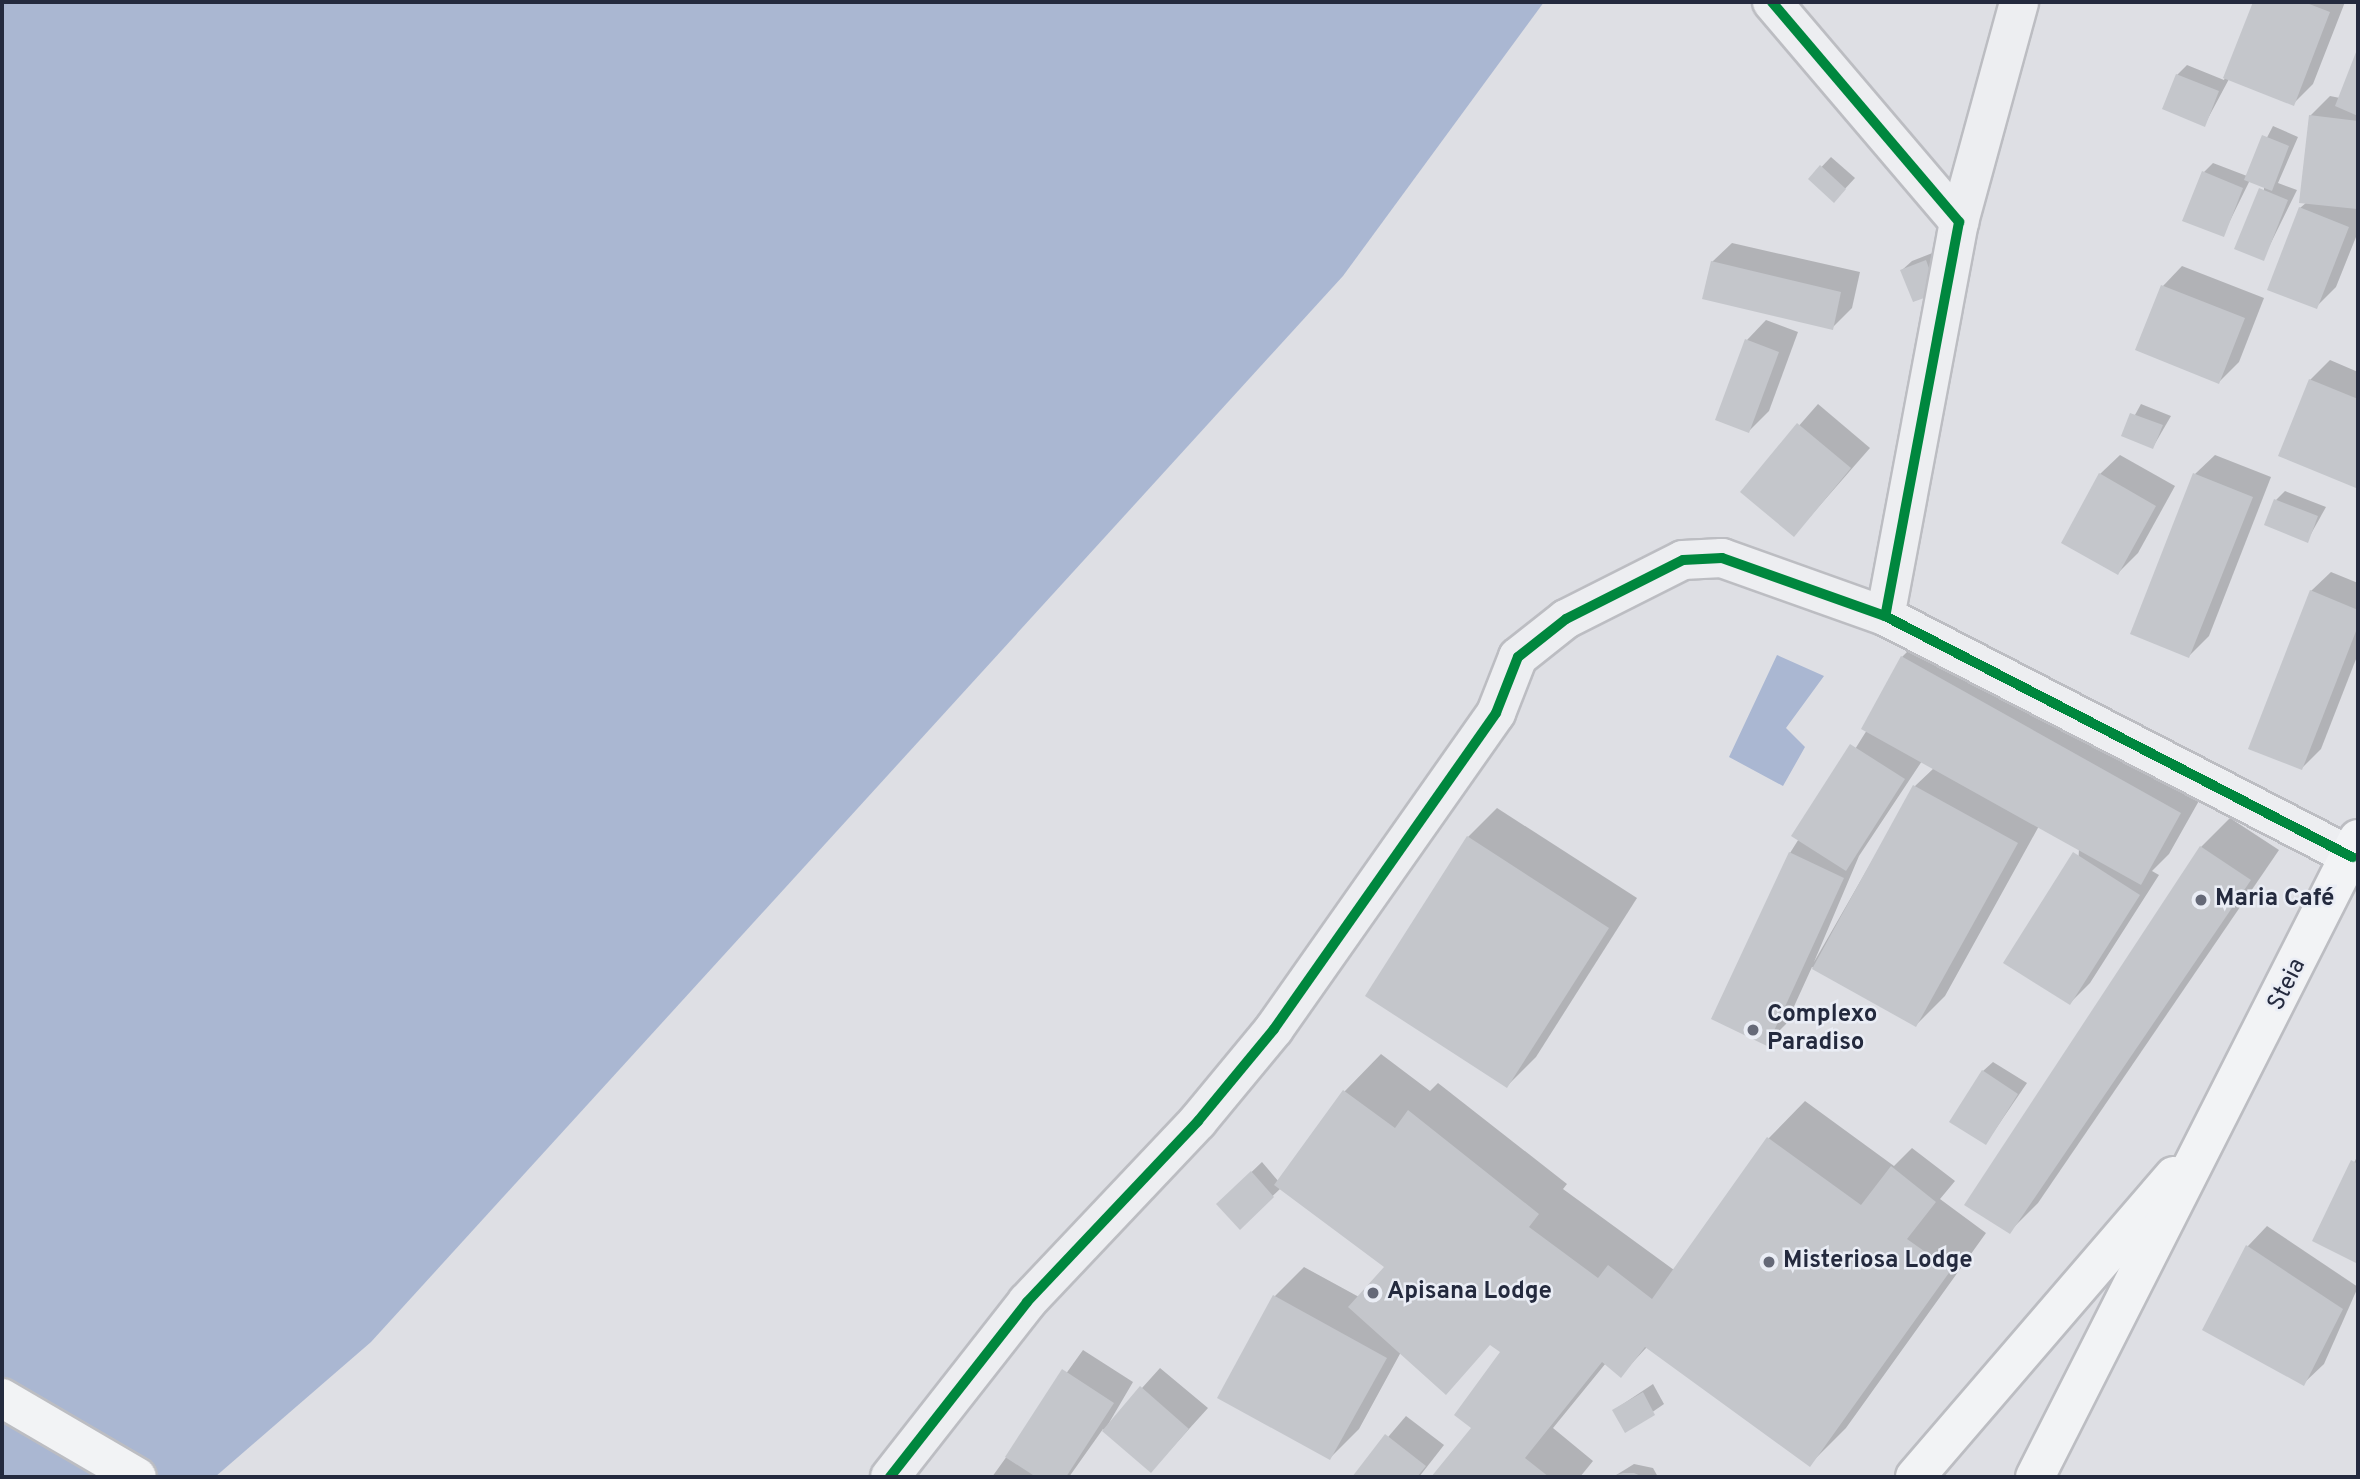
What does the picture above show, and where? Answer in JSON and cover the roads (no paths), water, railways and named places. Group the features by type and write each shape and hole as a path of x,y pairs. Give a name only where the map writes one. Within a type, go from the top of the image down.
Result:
{"main road":[{"name":"Steia","path":"2214,1129 2355,848"},
{"path":"1915,1477 2214,1129"},
{"path":"2035,1477 2214,1129"},
{"path":"2,1398 137,1477"}],"street":[{"path":"1772,2 1959,222"},
{"path":"1885,616 1959,222 2019,2"},
{"path":"890,1477 1027,1302 1198,1121 1274,1030 1496,713 1518,657 1566,619 1683,560 1722,558 1885,616 2355,848"}],"water":[{"path":"2,2 1544,2 1343,276 371,1342 215,1477 2,1477"},
{"path":"1777,655 1824,676 1786,728 1805,747 1783,786 1729,757"}],"place":[{"name":"Maria Café","path":"2201,900"},
{"name":"Complexo Paradiso","path":"1753,1030"},
{"name":"Misteriosa Lodge","path":"1769,1262"},
{"name":"Apisana Lodge","path":"1373,1293"}]}
